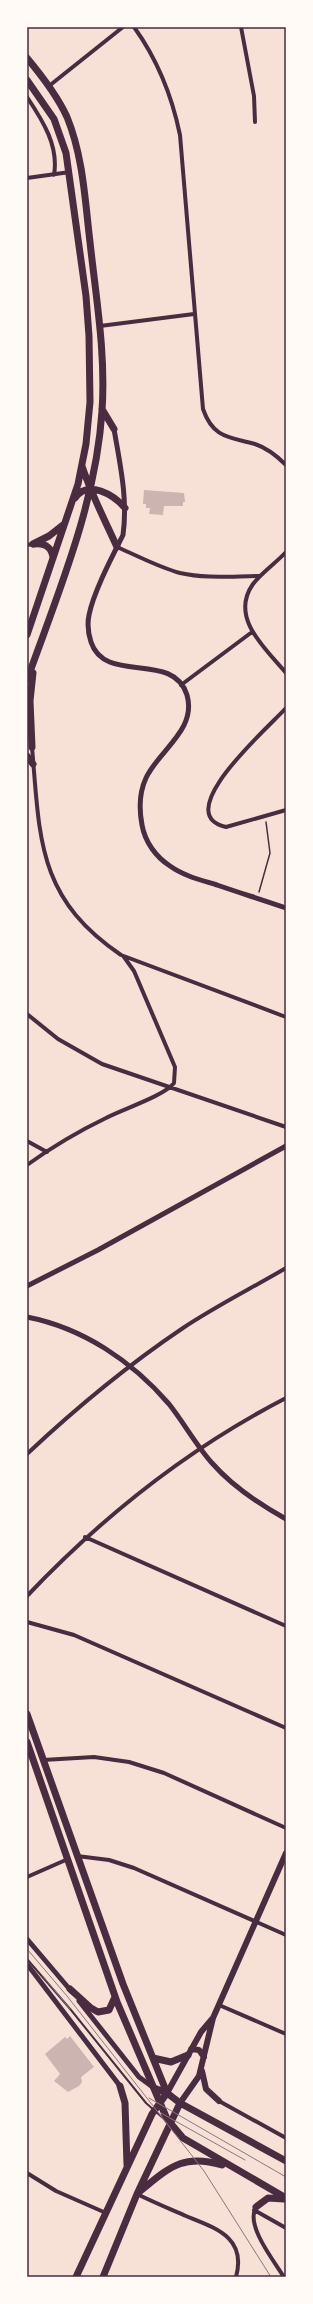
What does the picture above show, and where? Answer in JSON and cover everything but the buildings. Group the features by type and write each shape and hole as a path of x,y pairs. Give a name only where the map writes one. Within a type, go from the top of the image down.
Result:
{"main road":[{"path":"27,58 49,86 66,116 77,150 100,326 102,409 98,448 86,508 27,680"},
{"path":"27,80 54,119 66,153 70,172 89,336 90,402 82,466 73,500 27,635"},
{"path":"102,409 114,428"},
{"path":"82,466 90,489 117,546"},
{"path":"73,500 78,493 90,489 110,495 118,500 125,508"},
{"path":"30,544 49,536 65,524"},
{"path":"30,544 41,544 49,548 53,556 52,561"},
{"path":"32,747 31,685 36,655"},
{"path":"27,737 32,747"},
{"path":"27,756 34,764"},
{"path":"27,1714 123,1984 167,2093"},
{"path":"27,1742 115,1994 170,2123 183,2138 286,2199"},
{"path":"103,2277 137,2194 180,2102 198,2080 219,2004 286,1853"},
{"path":"70,1989 93,2010 101,2013 111,2008 115,1994"},
{"path":"76,2277 154,2111 167,2093 201,2032 214,2018"},
{"path":"153,2058 171,2062 189,2052 199,2050 204,2057"},
{"path":"202,2068 206,2089 219,2100"},
{"path":"120,2086 125,2103 126,2168"},
{"path":"154,2088 167,2093 180,2102 286,2161"},
{"path":"137,2194 170,2168 190,2161 203,2160 236,2169"},
{"path":"255,2209 268,2198 275,2197 286,2199"}],"street":[{"path":"49,86 123,27"},
{"path":"134,27 161,74 172,102 179,129 184,172 202,402 207,419 212,427 223,435 267,450 286,465"},
{"path":"241,27 254,96 255,122"},
{"path":"27,97 50,139 56,156 54,175"},
{"path":"27,178 70,172"},
{"path":"100,326 194,314"},
{"path":"114,428 125,508 123,535 117,546 89,615 88,635 97,652 112,663 166,672 181,685 189,703 188,714 180,732 152,767 145,779 140,803 142,828 152,850 170,866 190,876 286,908"},
{"path":"117,546 154,564 181,573 209,577 260,576"},
{"path":"286,552 260,576 248,592 245,603 246,614 252,632 286,673"},
{"path":"181,685 252,632"},
{"path":"286,708 212,790 207,807 208,815 213,821 226,827 265,814 286,810"},
{"path":"27,1165 105,1118 171,1088 176,1078 176,1067 134,971 121,955 98,938 77,918 54,882 44,854 41,838 32,747"},
{"path":"121,955 286,1018"},
{"path":"27,1014 58,1039 87,1056 119,1070 286,1127"},
{"path":"27,1141 47,1152"},
{"path":"27,1286 98,1250 286,1146"},
{"path":"27,1454 130,1366 204,1315 286,1268"},
{"path":"27,1317 50,1322 85,1337 130,1366 169,1405 200,1448 225,1477 257,1502 286,1520"},
{"path":"27,1596 85,1538 138,1493 200,1448 286,1398"},
{"path":"85,1538 286,1626"},
{"path":"27,1622 74,1635 286,1728"},
{"path":"43,1760 94,1757 129,1762 164,1773 286,1828"},
{"path":"77,1856 108,1860 134,1868 286,1935"},
{"path":"27,1877 68,1859"},
{"path":"27,1940 70,1989 139,2077 154,2088"},
{"path":"27,1964 120,2086"},
{"path":"219,2004 286,2034"},
{"path":"219,2100 286,2138"},
{"path":"27,2173 56,2191 106,2213"},
{"path":"137,2194 224,2233 237,2252 238,2269 236,2277"},
{"path":"284,2277 256,2231 253,2220 255,2209 286,2228"}],"lane":[{"path":"27,1959 154,2111 170,2123"}],"path":[{"path":"257,898 270,853 265,814"}],"tram line":[{"path":"27,1949 67,1996 204,2171 271,2277"},
{"path":"42,1975 70,2009"},
{"path":"149,2098 286,2177"},
{"path":"161,2113 245,2160"}]}
